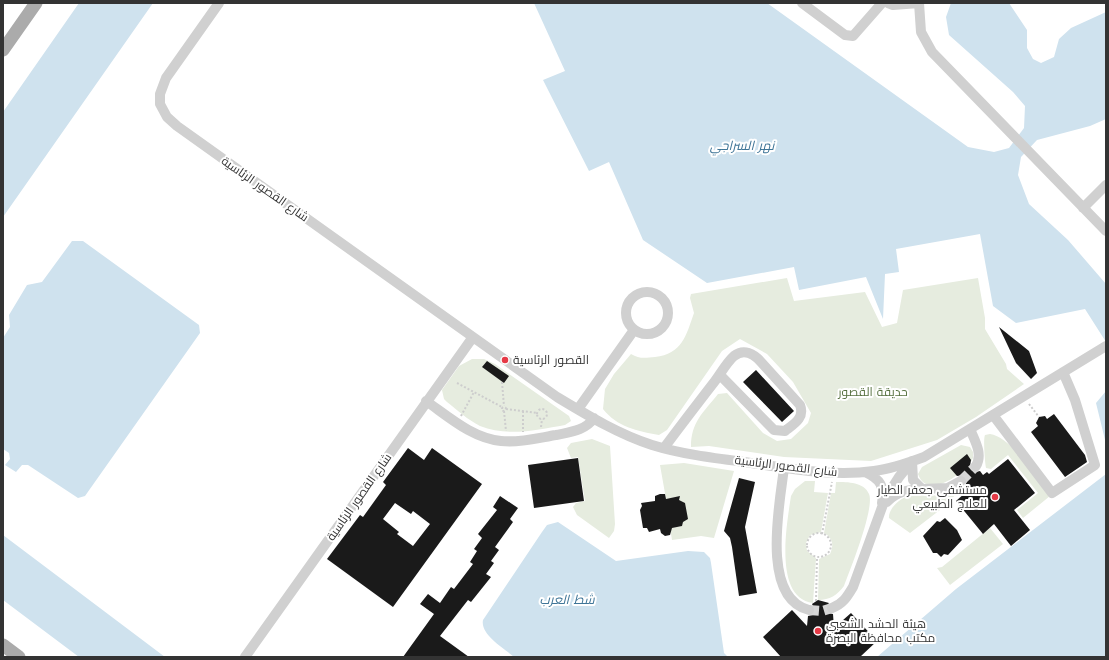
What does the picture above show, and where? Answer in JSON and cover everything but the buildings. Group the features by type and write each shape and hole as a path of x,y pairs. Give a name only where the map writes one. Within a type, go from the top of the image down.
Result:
{"main road":[{"path":"3,50 36,3"},
{"path":"3,645 19,657"}],"street":[{"name":"شارع القصور الرئاسية","path":"219,3 166,78 160,94 160,104 167,117 177,126 557,397 614,430 652,445 695,455 784,468 834,472 875,471 924,457 1102,348"},
{"path":"802,3 845,35 853,36 882,3"},
{"path":"888,3 919,3 921,32 932,52 1038,163 1106,231"},
{"path":"1083,208 1106,185"},
{"path":"644,292 658,295 663,299 668,312 664,325 654,333 647,334 634,330 626,318 628,304 632,298 644,292"},
{"path":"578,409 634,330"},
{"name":"شارع القصور الرئاسية","path":"245,657 473,337"},
{"path":"664,448 734,356 741,353 749,353 754,355 800,405 802,411 801,416 785,431 774,430 720,375"},
{"path":"993,415 1052,493 1095,465 1076,400 1063,372"},
{"path":"426,401 458,423 482,437 508,442 524,441 576,431 589,424 594,418"},
{"path":"970,429 979,451 980,458 976,466"},
{"path":"912,461 913,480 922,489"},
{"path":"832,608 840,605 847,599 853,587 885,499 899,477 912,461"},
{"path":"784,468 777,522 776,544 779,565 787,593 794,602 804,609 809,610"},
{"path":"865,472 881,482 883,492 880,512"},
{"path":"880,512 896,494 922,489 948,488 961,481"}],"path":[{"path":"502,382 508,442"},
{"path":"456,383 504,408 537,413"},
{"path":"458,423 474,392"},
{"path":"1024,396 1039,417"},
{"path":"539,409 544,409 547,415 541,419 538,417 537,413 539,409"},
{"path":"523,411 524,441"},
{"path":"822,534 834,472"},
{"path":"822,534 828,538 831,545 828,552 817,556 809,550 808,543 811,536 822,534"},
{"path":"816,601 817,556"}],"green space":[{"name":"حديقة القصور","path":"787,278 794,301 865,292 882,327 897,323 903,290 978,278 985,318 985,329 1006,364 1007,369 1024,384 976,417 937,440 871,461 784,457 709,446 691,447 693,431 699,418 718,394 727,393 763,433 777,441 791,439 808,423 811,413 793,382 767,354 740,339 722,351 667,430 659,435 635,430 621,424 603,409 605,389 614,374 631,354 642,358 664,355 677,348 682,342 694,313 690,298 691,294"},
{"path":"472,359 484,359 495,364 569,416 571,421 565,425 522,432 501,431 476,424 444,399 442,390 459,366"},
{"path":"990,434 1007,442 1015,450 1031,469 1050,496 1023,518 1017,510 1038,493 1008,455 991,469 986,468 984,437 985,435"},
{"path":"592,439 610,446 615,524 614,531 609,538 577,515 573,507 576,503 585,501 578,457 571,458 567,448 571,443"},
{"path":"961,445 970,447 973,452 973,458 963,471 955,477 938,485 929,485 923,482 918,474 922,467"},
{"path":"684,463 734,471 714,538 701,536 672,540 670,528 682,526 685,504 683,502 680,503 678,497 666,499 660,465"},
{"path":"805,481 815,481 814,492 828,493 821,532 810,535 806,543 807,551 816,558 813,603 800,598 792,588 787,574 786,540 791,496 795,489"},
{"path":"836,482 846,482 860,485 867,490 870,501 861,539 844,586 833,596 818,600 819,559 830,554 832,548 831,539 824,533 831,493 835,493"},
{"path":"954,491 957,494 948,501 949,503 910,533 889,518 890,511 898,501 906,497 915,495 943,495"},
{"path":"990,528 1003,544 950,585 937,568 942,567"}],"water":[{"path":"79,3 153,3 3,217 3,112"},
{"name":"نهر السراجي","path":"534,3 767,3 968,147 994,152 1009,148 1024,128 1025,106 1013,92 949,35 946,17 951,3 1009,3 1027,30 1027,48 1033,59 1041,63 1054,57 1059,39 1071,28 1106,12 1106,119 1090,126 1037,140 1021,157 1018,175 1029,204 1068,240 1106,284 1106,342 1085,309 1016,323 993,306 980,234 896,249 899,272 885,274 883,319 866,277 799,290 794,267 707,283 643,240 609,162 589,171 543,80 565,71"},
{"path":"72,241 83,241 199,325 200,333 85,496 78,498 28,465 22,465 16,472 5,465 10,459 9,453 3,449 3,338 10,327 9,315 27,285 42,282"},
{"path":"1106,391 1106,444 1096,403"},
{"path":"1106,474 1106,657 877,657 956,589"},
{"name":"شط العرب","path":"558,522 616,561 688,551 704,552 710,558 724,653 728,657 514,657 489,636 483,626 483,620 547,525"},
{"path":"3,535 165,657 79,657 3,600"}],"tunnel":[{"path":"961,481 976,466"},
{"path":"809,610 822,611 832,608"}],"place":[{"name":"القصور الرئاسية","path":"505,360"},
{"name":"مستشفى جعفر الطيار للعلاج الطبيعي","path":"995,497"},
{"name":"هيئة الحشد الشعبي مكتب محافظة البصرة","path":"818,631"}]}
